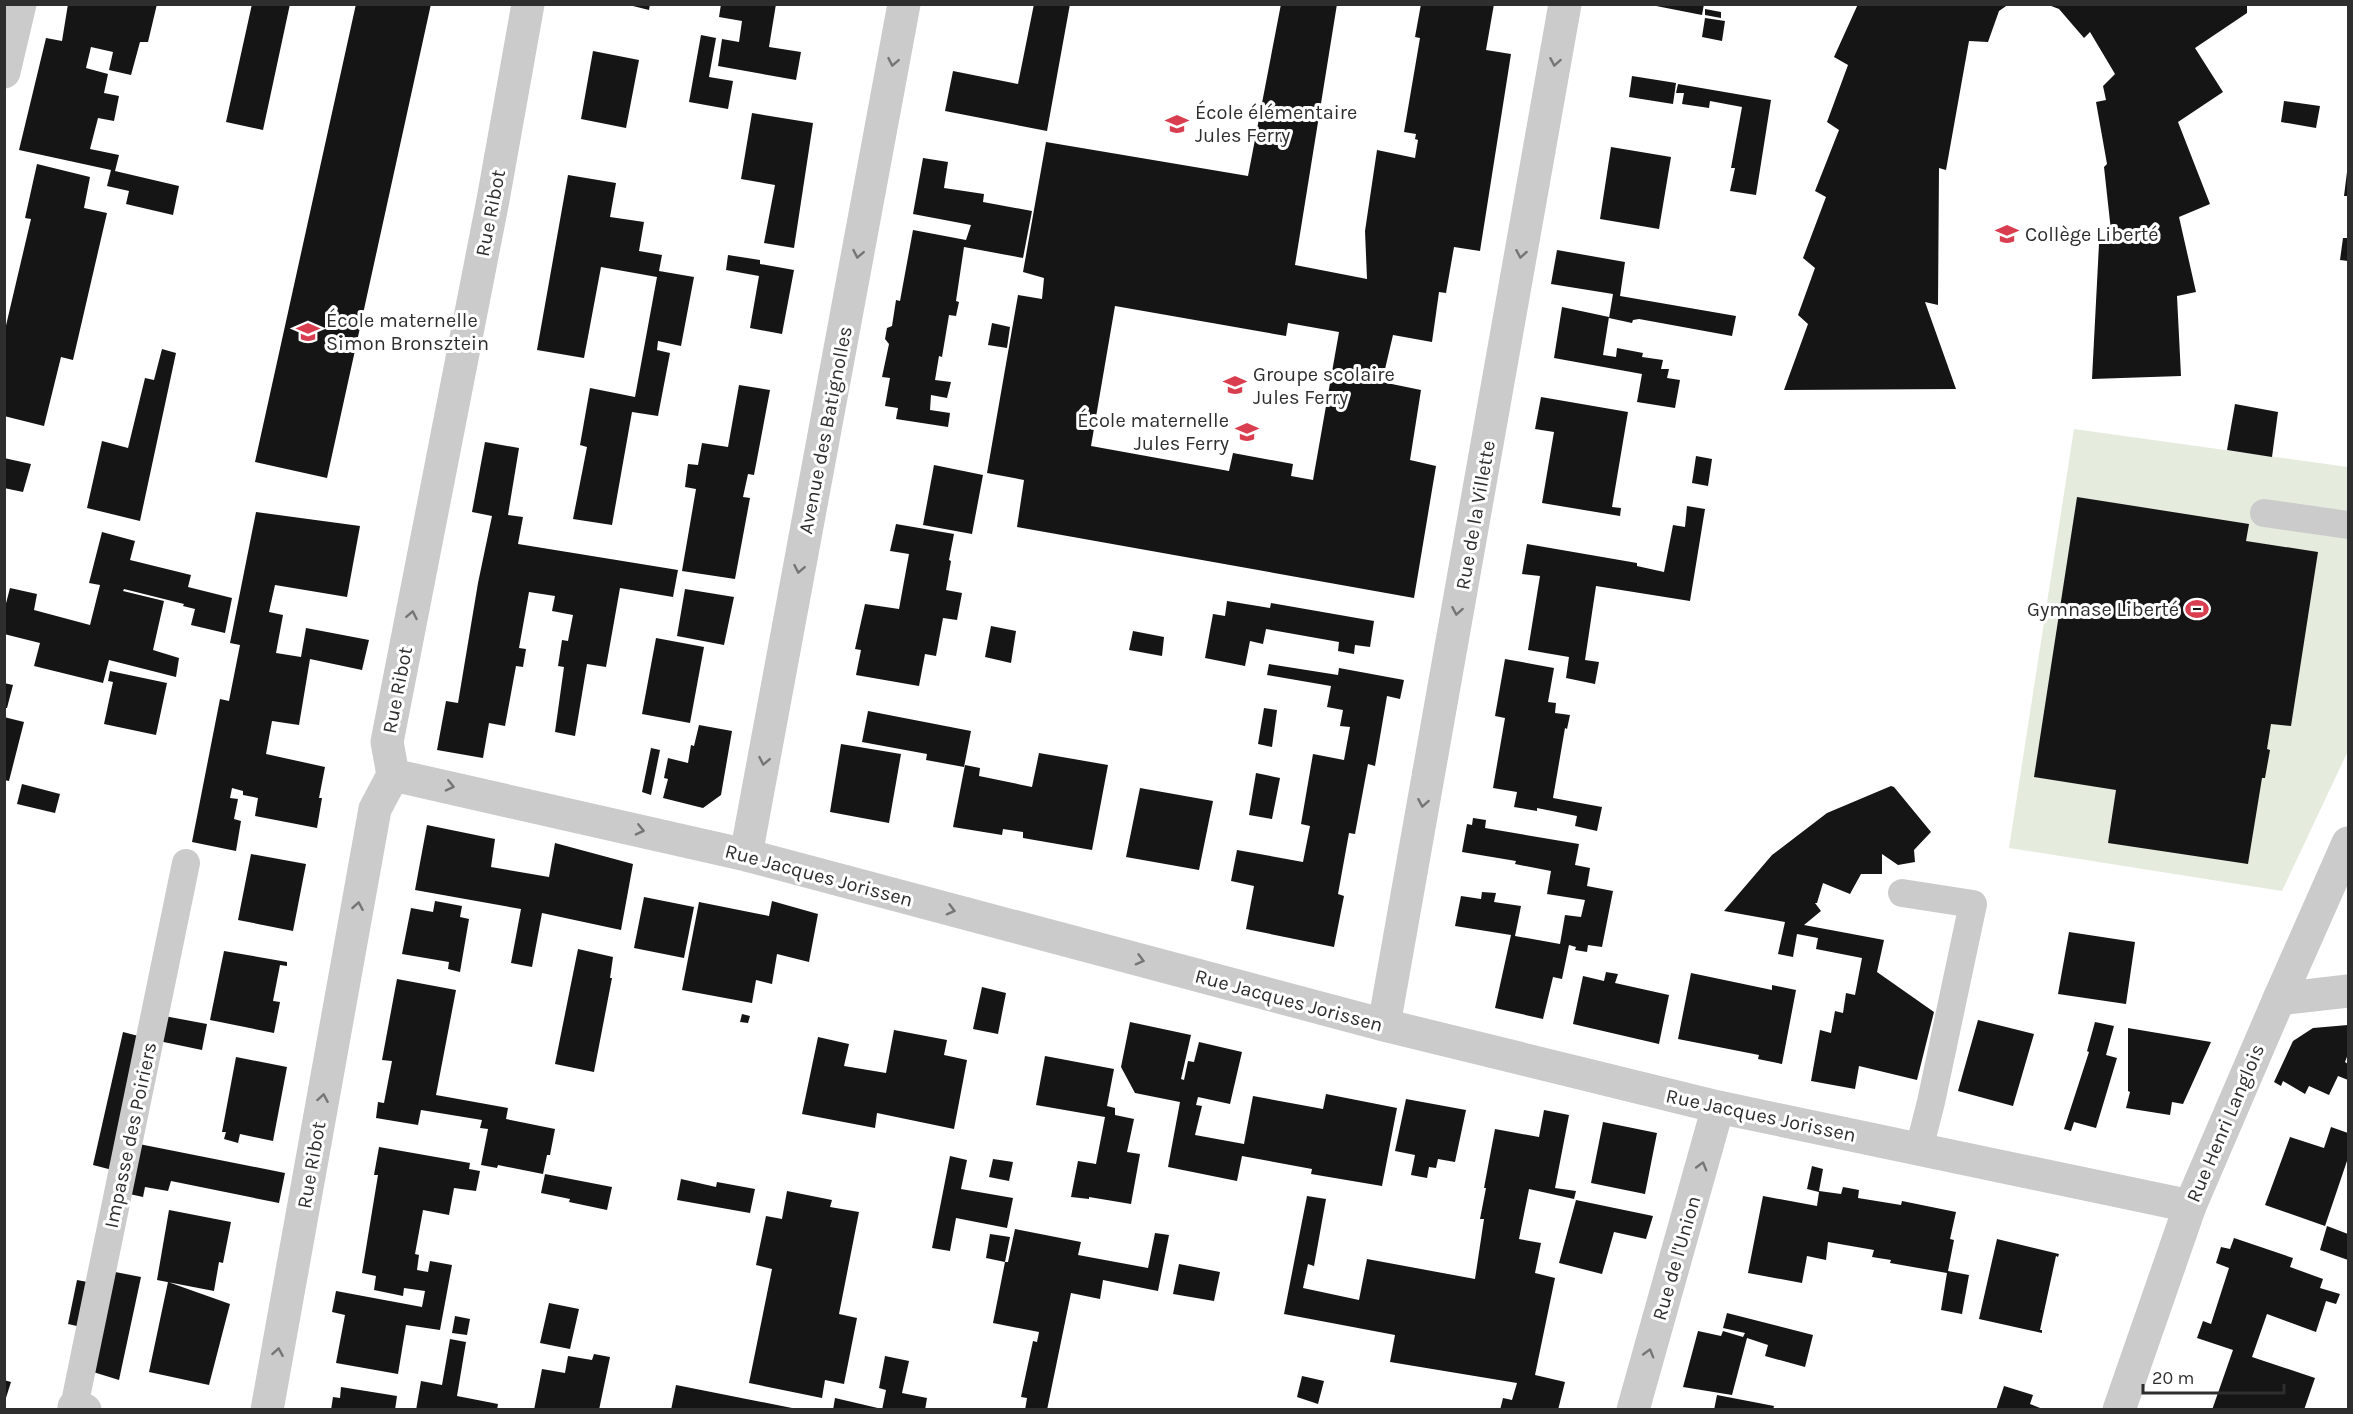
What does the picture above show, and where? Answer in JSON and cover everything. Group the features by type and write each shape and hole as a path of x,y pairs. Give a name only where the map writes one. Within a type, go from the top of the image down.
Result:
{"street":[{"path":"4,72 20,4"},
{"name":"Rue Ribot","path":"267,1410 375,809 393,775 387,742 528,4"},
{"name":"Avenue des Batignolles","path":"746,855 904,4"},
{"name":"Rue de la Villette","path":"1384,1025 1565,4"},
{"name":"Rue Jacques Jorissen","path":"393,775 746,855 1384,1025 1718,1107 2190,1206"},
{"name":"Rue Henri Langlois","path":"2119,1410 2190,1206 2278,999 2349,843"},
{"path":"2278,999 2349,991"},
{"name":"Rue de l'Union","path":"1633,1410 1718,1107"}],"lane":[{"path":"2264,513 2349,525"},
{"name":"Impasse des Poiriers","path":"78,1409 186,863"},
{"path":"1902,893 1973,904 1919,1149"}],"shaded area":[{"name":"Gymnase Liberté","path":"2074,429 2348,467 2348,751 2282,891 2009,848"}],"building":[{"path":"68,4 157,4 148,42 140,42 131,75 109,70 113,52 91,47 86,68 108,74 104,93 119,96 114,121 98,118 90,149 119,155 115,171 179,186 173,215 126,204 129,191 107,186 111,170 19,150 46,38 62,41"},
{"path":"252,4 290,4 263,130 226,122"},
{"path":"356,4 431,4 327,478 255,462"},
{"path":"625,4 650,4 649,10"},
{"path":"721,4 776,4 769,47 801,52 796,80 718,66 722,39 739,42 742,21 719,17"},
{"path":"1034,4 1070,4 1047,131 945,111 953,71 1018,84"},
{"path":"1281,4 1337,4 1295,265 1367,279 1365,231 1377,150 1415,158 1418,140 1415,139 1416,134 1404,132 1420,38 1415,37 1421,4 1494,4 1486,50 1511,54 1480,251 1454,247 1446,293 1439,292 1432,342 1393,335 1382,382 1421,390 1410,460 1436,466 1414,598 1017,527 1024,480 987,473 1018,295 1042,299 1044,278 1023,272 1046,142 1248,176","holes":["1115,306 1286,336 1288,323 1339,332 1313,480 1291,476 1293,464 1233,453 1229,471 1091,446"]},
{"path":"1646,4 1704,4 1702,15"},
{"path":"1858,4 2009,4 1999,11 1988,42 1969,41 1946,170 1939,168 1938,305 1925,302 1956,389 1784,390 1808,324 1798,315 1815,268 1803,258 1826,197 1815,191 1839,130 1827,122 1848,65 1834,57"},
{"path":"2046,4 2247,4 2247,13 2195,48 2223,92 2178,122 2210,204 2179,217 2196,292 2177,296 2181,376 2092,379 2099,244 2112,240 2104,167 2107,164 2096,102 2106,100 2103,86 2115,74 2090,32 2084,38 2059,9"},
{"path":"1705,9 1721,12 1721,18 1705,15"},
{"path":"1705,18 1725,21 1722,41 1702,37"},
{"path":"701,35 716,38 709,77 733,81 728,109 689,102"},
{"path":"593,51 639,60 626,128 581,119"},
{"path":"1632,76 1676,83 1673,104 1629,97"},
{"path":"1678,84 1771,100 1756,195 1730,191 1735,168 1731,168 1742,107 1710,101 1709,108 1682,104 1684,93 1676,93"},
{"path":"2284,101 2320,106 2316,128 2281,122"},
{"path":"752,113 813,123 794,248 764,243 775,185 741,179"},
{"path":"1611,147 1671,157 1659,229 1600,219"},
{"path":"923,158 948,162 944,188 984,194 983,202 1032,211 1023,258 964,247 956,316 949,315 942,357 939,356 935,380 951,382 947,398 931,395 930,410 950,413 948,427 896,419 898,408 885,406 890,378 882,377 889,344 885,339 887,328 892,326 896,300 900,301 913,230 966,240 971,225 913,214"},
{"path":"37,164 90,177 84,208 107,213 73,360 61,357 44,426 4,416 4,334 31,219 25,218"},
{"path":"2347,172 2348,196 2344,196"},
{"path":"568,175 616,183 610,217 644,222 639,251 662,255 659,271 694,277 681,346 658,341 657,350 670,353 658,416 632,412 612,525 573,519 587,447 580,445 590,388 635,397 657,277 601,267 584,358 537,350"},
{"path":"2343,238 2348,238 2348,261 2340,260"},
{"path":"1557,250 1625,262 1620,296 1736,316 1732,336 1639,319 1633,320 1632,323 1609,318 1613,294 1551,284"},
{"path":"728,255 760,260 760,264 794,270 782,334 750,328 759,276 726,270"},
{"path":"1562,307 1609,317 1603,355 1616,357 1617,348 1643,353 1642,357 1663,360 1661,369 1669,369 1667,378 1680,380 1675,408 1637,402 1642,374 1554,358"},
{"path":"992,323 1010,327 1007,348 988,345"},
{"path":"162,349 176,353 140,521 87,508 102,441 128,448 145,378 154,380"},
{"path":"739,385 770,390 754,475 748,474 743,497 750,498 735,579 682,571 696,489 685,487 688,464 698,465 702,443 728,447"},
{"path":"1541,397 1628,412 1612,507 1621,508 1620,516 1542,503 1554,432 1535,429"},
{"path":"2235,404 2278,412 2272,457 2227,450"},
{"path":"485,442 519,448 508,515 523,517 518,544 678,570 673,597 620,588 606,667 587,664 575,736 555,732 564,667 558,666 562,640 568,641 573,615 552,611 555,596 529,592 519,648 526,649 523,667 516,666 505,726 489,723 483,758 437,750 446,701 458,703 492,516 472,512"},
{"path":"1696,456 1712,459 1708,486 1692,483"},
{"path":"4,458 31,464 23,492 4,488"},
{"path":"934,465 983,475 972,534 923,525"},
{"path":"2077,497 2249,524 2246,541 2318,552 2291,726 2271,724 2267,749 2270,750 2265,778 2262,778 2248,864 2108,843 2116,790 2034,777"},
{"path":"1687,506 1705,509 1690,601 1596,586 1585,660 1599,662 1595,684 1566,678 1569,657 1528,650 1540,576 1522,574 1527,544 1637,563 1637,566 1664,572 1673,525 1685,527"},
{"path":"256,512 360,526 347,597 275,585 269,612 283,615 276,653 301,657 306,628 369,640 362,670 310,659 299,725 272,721 266,754 325,767 319,798 322,798 317,828 255,816 258,798 243,795 243,791 232,788 230,798 238,799 234,819 241,821 236,851 192,842 220,699 229,701 240,645 230,643"},
{"path":"896,524 954,534 946,590 962,593 957,620 943,618 936,656 925,654 919,686 856,675 861,650 855,649 865,604 899,609 909,554 890,551"},
{"path":"102,532 135,541 130,560 191,575 188,587 232,598 225,633 191,625 195,609 183,606 184,604 124,589 123,591 164,601 153,650 179,658 176,677 109,660 103,683 34,666 40,643 4,634 4,611 10,588 37,594 34,610 90,625 100,585 89,583"},
{"path":"685,589 734,597 724,645 677,636"},
{"path":"1227,601 1270,608 1271,603 1374,621 1370,647 1355,645 1354,654 1338,651 1339,642 1266,629 1263,644 1250,641 1245,666 1205,658 1213,614 1225,616"},
{"path":"991,626 1016,631 1011,663 985,657"},
{"path":"1133,631 1164,637 1162,656 1129,650"},
{"path":"656,638 704,647 690,723 642,714"},
{"path":"1505,659 1554,668 1548,702 1556,703 1555,713 1570,715 1567,729 1565,728 1553,798 1602,807 1597,831 1575,826 1577,816 1537,808 1537,811 1514,807 1517,792 1493,788 1505,718 1495,716"},
{"path":"1269,664 1338,675 1339,668 1404,680 1400,699 1387,696 1375,766 1368,764 1355,834 1349,833 1338,894 1344,896 1334,947 1246,929 1254,886 1231,881 1237,850 1303,862 1310,826 1301,824 1313,754 1344,760 1350,727 1340,726 1343,710 1327,707 1331,686 1267,675"},
{"path":"110,671 167,683 156,735 104,724 113,682 108,681"},
{"path":"4,683 13,685 7,708 4,708"},
{"path":"1264,708 1277,710 1272,747 1258,744"},
{"path":"868,711 971,731 964,767 926,760 927,754 862,742"},
{"path":"4,717 24,722 9,781 4,780"},
{"path":"699,725 732,731 721,795 703,808 663,798 668,779 664,778 668,758 688,763 691,745 694,746"},
{"path":"841,744 901,754 889,823 830,812"},
{"path":"651,748 660,750 651,795 642,792"},
{"path":"1039,753 1108,765 1092,850 1023,838 1023,832 1003,829 1002,835 953,827 965,765 980,768 979,776 1032,787"},
{"path":"1256,773 1280,778 1272,819 1249,815"},
{"path":"22,784 60,794 55,813 17,804"},
{"path":"1891,786 1931,832 1914,850 1915,862 1898,865 1882,854 1882,874 1861,874 1850,894 1823,883 1817,903 1815,903 1821,911 1804,925 1884,940 1877,972 1934,1012 1917,1080 1859,1066 1855,1089 1811,1081 1820,1030 1831,1033 1835,1011 1843,1013 1846,993 1855,995 1862,958 1816,949 1818,938 1797,934 1793,957 1778,954 1785,922 1724,911 1772,855 1827,813"},
{"path":"1140,788 1213,801 1199,870 1126,857"},
{"path":"1473,818 1486,820 1485,828 1579,844 1575,865 1590,868 1587,886 1613,891 1602,947 1588,945 1587,952 1575,950 1576,947 1569,945 1562,979 1553,977 1543,1019 1495,1008 1511,935 1455,926 1461,896 1481,899 1482,892 1496,893 1494,902 1521,906 1515,936 1560,944 1565,915 1581,917 1585,900 1547,894 1551,871 1515,864 1516,861 1462,852 1467,824 1472,825"},
{"path":"427,825 495,839 491,867 549,877 555,843 633,864 621,930 542,913 532,967 511,963 521,909 415,890"},
{"path":"251,854 306,864 293,931 238,920"},
{"path":"644,897 694,907 684,958 634,948"},
{"path":"435,901 462,906 460,917 469,919 460,972 448,969 449,962 402,954 411,908 433,912"},
{"path":"772,901 818,914 809,962 777,954 772,984 756,980 752,1003 682,990 699,902 769,916"},
{"path":"2069,932 2135,942 2126,1004 2058,994"},
{"path":"578,949 613,957 610,978 612,978 594,1072 555,1064"},
{"path":"224,951 287,962 287,966 280,965 273,1001 280,1002 274,1033 210,1020"},
{"path":"1606,972 1618,974 1615,983 1669,995 1659,1044 1573,1024 1583,976 1604,981"},
{"path":"1691,973 1772,990 1772,985 1796,990 1782,1064 1758,1059 1759,1055 1678,1039"},
{"path":"397,979 456,990 436,1095 508,1108 506,1119 555,1129 550,1155 547,1155 543,1174 498,1165 497,1168 481,1165 488,1129 480,1128 482,1120 421,1110 418,1125 376,1118 378,1102 384,1103 392,1061 382,1060"},
{"path":"982,987 1006,993 998,1034 973,1029"},
{"path":"742,1014 750,1016 748,1023 740,1022"},
{"path":"159,1015 207,1024 202,1050 154,1040"},
{"path":"1978,1020 2034,1034 2013,1106 1958,1091"},
{"path":"1130,1022 1191,1035 1181,1079 1184,1080 1188,1061 1194,1062 1199,1042 1242,1052 1230,1104 1198,1097 1196,1105 1202,1106 1195,1135 1244,1144 1253,1096 1323,1109 1326,1094 1397,1108 1382,1186 1311,1174 1312,1169 1242,1156 1237,1181 1168,1167 1180,1102 1135,1093 1121,1067"},
{"path":"2095,1022 2114,1026 2106,1055 2117,1058 2096,1128 2074,1122 2071,1131 2064,1129 2089,1052 2087,1051"},
{"path":"2348,1025 2348,1054 2345,1062 2348,1064 2348,1080 2338,1076 2329,1095 2309,1086 2305,1094 2283,1081 2281,1086 2274,1082 2293,1041 2313,1028"},
{"path":"2128,1028 2211,1042 2183,1104 2172,1102 2170,1115 2126,1108 2130,1092 2128,1091"},
{"path":"894,1030 947,1040 944,1055 967,1060 954,1129 877,1113 875,1128 802,1114 818,1037 849,1044 844,1066 886,1073"},
{"path":"123,1032 146,1038 120,1172 93,1165"},
{"path":"1045,1056 1114,1069 1107,1106 1115,1108 1115,1115 1134,1119 1127,1152 1140,1154 1131,1204 1089,1197 1089,1199 1071,1197 1078,1161 1096,1164 1105,1117 1036,1105"},
{"path":"236,1057 287,1067 273,1141 240,1134 238,1143 224,1139 226,1132 222,1132"},
{"path":"1406,1099 1466,1110 1455,1162 1438,1159 1436,1168 1429,1167 1427,1178 1411,1175 1415,1155 1395,1151"},
{"path":"1544,1110 1569,1115 1555,1188 1576,1191 1574,1199 1529,1189 1519,1239 1541,1243 1535,1273 1555,1278 1535,1375 1565,1382 1558,1410 1500,1410 1503,1398 1512,1400 1517,1383 1390,1362 1395,1335 1284,1314 1307,1196 1326,1199 1314,1266 1308,1264 1303,1288 1359,1300 1367,1259 1475,1279 1484,1219 1480,1219 1486,1188 1484,1188 1495,1129 1539,1137"},
{"path":"1603,1122 1657,1133 1645,1194 1591,1183"},
{"path":"2331,1127 2348,1133 2348,1158 2325,1226 2265,1205 2290,1137 2324,1148"},
{"path":"134,1143 285,1173 279,1203 171,1181 168,1191 145,1187 143,1197 125,1193"},
{"path":"379,1147 470,1163 469,1169 480,1171 476,1191 454,1188 449,1215 423,1210 415,1254 419,1255 417,1270 428,1272 430,1261 452,1265 440,1330 406,1325 398,1374 336,1363 345,1315 332,1312 336,1291 422,1307 425,1291 404,1288 403,1296 374,1290 376,1276 362,1273 378,1175 374,1175"},
{"path":"950,1156 967,1160 961,1189 1013,1198 1007,1228 956,1218 950,1251 932,1248"},
{"path":"993,1159 1013,1162 1009,1181 989,1177"},
{"path":"1812,1166 1823,1169 1819,1191 1841,1194 1843,1187 1859,1190 1858,1198 1901,1205 1902,1201 1956,1212 1950,1239 1954,1240 1948,1271 1969,1275 1962,1314 1941,1310 1947,1273 1890,1263 1891,1260 1872,1257 1874,1250 1828,1242 1826,1260 1807,1256 1802,1283 1748,1273 1763,1196 1817,1206 1819,1192 1807,1189"},
{"path":"545,1174 612,1187 607,1210 541,1193"},
{"path":"681,1179 716,1187 717,1182 755,1189 750,1213 677,1200"},
{"path":"787,1191 832,1200 830,1207 859,1212 839,1314 857,1318 844,1384 825,1380 822,1398 749,1383 772,1269 756,1265 766,1216 782,1219"},
{"path":"1576,1200 1653,1216 1646,1239 1614,1232 1602,1274 1559,1263"},
{"path":"169,1210 231,1222 223,1263 219,1262 214,1291 157,1280"},
{"path":"2327,1226 2348,1234 2348,1260 2320,1250"},
{"path":"1015,1229 1081,1242 1078,1255 1148,1268 1155,1233 1169,1235 1158,1291 1103,1280 1100,1299 1071,1293 1047,1410 1025,1410 1027,1398 1021,1397 1033,1341 1037,1342 1039,1332 993,1323 1005,1262 1008,1262"},
{"path":"990,1234 1010,1237 1005,1262 986,1258"},
{"path":"2234,1238 2293,1258 2290,1267 2323,1279 2320,1288 2340,1294 2336,1304 2326,1301 2316,1332 2267,1314 2252,1357 2315,1378 2304,1410 2212,1410 2233,1350 2197,1338 2203,1321 2211,1324 2229,1268 2216,1263 2221,1247 2230,1249"},
{"path":"1997,1239 2059,1254 2058,1257 2056,1256 2040,1330 2042,1333 1979,1319"},
{"path":"1179,1264 1220,1272 1214,1301 1173,1294"},
{"path":"110,1271 141,1277 119,1380 90,1371"},
{"path":"77,1280 98,1284 90,1329 68,1324"},
{"path":"168,1282 230,1304 209,1385 149,1372"},
{"path":"549,1303 579,1309 570,1349 540,1343"},
{"path":"1727,1313 1813,1335 1805,1367 1765,1356 1768,1345 1747,1338 1732,1395 1683,1387 1698,1331 1721,1336 1723,1331 1743,1337 1745,1333 1723,1328"},
{"path":"455,1316 470,1319 467,1335 452,1333"},
{"path":"450,1339 466,1342 457,1396 498,1404 497,1410 416,1410 421,1381 442,1385"},
{"path":"594,1354 610,1357 599,1410 534,1410 542,1369 565,1373 568,1356 592,1360"},
{"path":"885,1356 909,1361 902,1393 927,1398 925,1410 882,1410 886,1390 879,1388"},
{"path":"1302,1376 1324,1381 1318,1404 1297,1397"},
{"path":"4,1380 11,1382 5,1401 4,1401"},
{"path":"676,1385 792,1408 792,1410 671,1410"},
{"path":"2004,1386 2033,1395 2030,1404 2045,1410 1996,1410"},
{"path":"341,1387 397,1396 395,1410 331,1410 333,1397 340,1398"},
{"path":"1717,1395 1774,1406 1773,1410 1714,1410"},
{"path":"835,1398 882,1409 833,1410"}],"place":[{"name":"École élémentaire Jules Ferry","path":"1177,124"},
{"name":"Collège Liberté","path":"2007,234"},
{"name":"École maternelle Simon Bronsztein","path":"308,332"},
{"name":"Groupe scolaire Jules Ferry","path":"1235,385"},
{"name":"École maternelle Jules Ferry","path":"1247,432"},
{"name":"Gymnase Liberté","path":"2197,609"}]}
